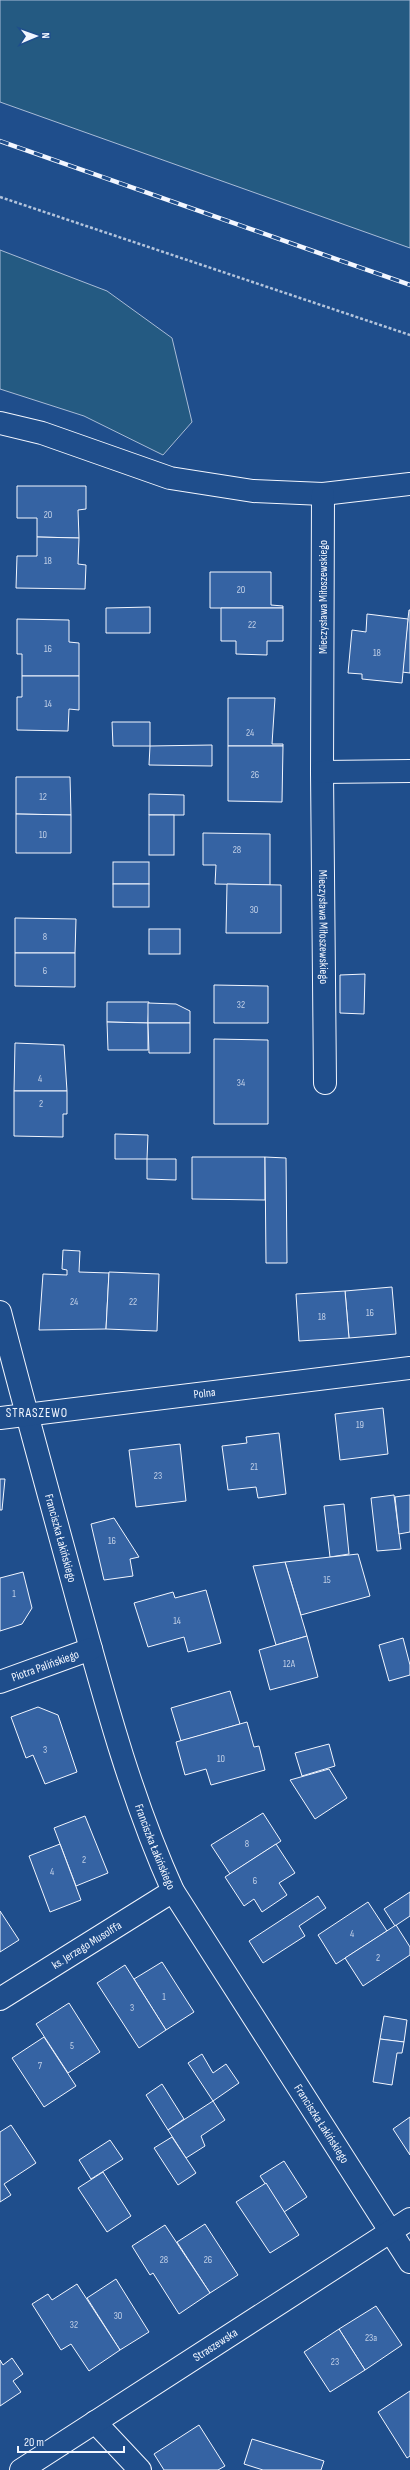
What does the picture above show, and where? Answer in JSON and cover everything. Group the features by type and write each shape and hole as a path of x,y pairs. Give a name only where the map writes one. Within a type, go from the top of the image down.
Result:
{"street":[{"path":"0,423 42,433 170,478 253,491 323,494 410,484"},
{"name":"Mieczysława Miłoszewskiego","path":"323,494 322,772 325,1083"},
{"path":"322,772 410,771"},
{"name":"Franciszka Łakińskiego","path":"0,1312 91,1649 130,1784 148,1837 173,1891 410,2262"},
{"name":"Polna","path":"0,1418 410,1368"},
{"name":"Piotra Palińskiego","path":"0,1682 91,1649"},
{"name":"ks. Jerzego Musolffa","path":"0,1999 173,1891"},
{"name":"Straszewska","path":"21,2470 410,2219"},
{"path":"95,2422 140,2470"}],"path":[{"path":"0,198 410,335"}],"shaded area":[{"path":"0,0 410,0 410,248 0,102"},
{"path":"0,250 107,291 172,338 192,422 163,455 84,416 0,389"}],"building":[{"path":"17,486 86,486 86,509 78,510 79,538 37,537 37,518 17,518"},
{"path":"37,537 79,538 78,564 86,565 85,589 16,588 17,556 37,556"},
{"path":"210,572 271,572 271,605 283,606 283,608 210,608"},
{"path":"150,607 150,633 106,633 106,608"},
{"path":"221,608 283,608 283,641 267,641 267,655 236,654 236,641 221,641"},
{"path":"410,610 410,673 402,672"},
{"path":"367,614 408,619 402,683 362,679 362,674 348,673 352,630 366,632"},
{"path":"17,619 69,620 69,642 79,643 79,676 22,676 22,654 17,654"},
{"path":"22,676 79,676 79,710 69,709 68,731 17,730 17,697 22,697"},
{"path":"228,698 275,698 272,744 283,744 283,746 228,746"},
{"path":"112,722 150,722 150,746 113,746"},
{"path":"212,745 212,766 149,765 150,746"},
{"path":"228,746 283,746 282,802 228,801"},
{"path":"16,777 70,777 71,815 16,814"},
{"path":"149,794 184,795 184,815 149,815"},
{"path":"16,814 71,815 71,853 16,853"},
{"path":"149,815 174,815 174,855 149,855"},
{"path":"203,833 270,834 270,885 215,884 216,865 203,865"},
{"path":"113,862 149,862 149,884 113,884"},
{"path":"113,884 149,884 149,907 113,907"},
{"path":"227,884 281,885 281,933 226,933"},
{"path":"15,918 76,919 75,953 15,953"},
{"path":"149,929 180,929 180,954 149,954"},
{"path":"15,953 75,953 75,987 15,986"},
{"path":"365,974 364,1014 340,1013 340,975"},
{"path":"214,985 268,986 268,1023 214,1023"},
{"path":"107,1002 149,1002 148,1023 107,1022"},
{"path":"148,1003 176,1004 190,1011 190,1023 148,1023"},
{"path":"107,1022 148,1023 148,1050 108,1050"},
{"path":"148,1023 190,1023 190,1053 149,1053"},
{"path":"214,1039 268,1040 268,1124 214,1124"},
{"path":"15,1043 64,1045 67,1091 14,1091"},
{"path":"14,1091 67,1091 67,1114 63,1114 63,1137 14,1136"},
{"path":"115,1134 148,1135 147,1159 115,1159"},
{"path":"192,1157 265,1157 265,1200 192,1199"},
{"path":"265,1157 286,1158 287,1263 266,1263"},
{"path":"147,1159 176,1159 176,1180 147,1179"},
{"path":"63,1250 80,1251 79,1272 109,1273 106,1329 39,1330 43,1274 67,1275 67,1270 62,1269"},
{"path":"109,1272 159,1274 157,1331 106,1329"},
{"path":"392,1287 396,1334 349,1338 345,1291"},
{"path":"345,1291 349,1338 299,1341 296,1294"},
{"path":"383,1408 388,1454 340,1460 335,1414"},
{"path":"279,1433 286,1494 258,1498 256,1487 228,1490 222,1446 247,1443 246,1437"},
{"path":"180,1444 186,1501 136,1507 129,1450"},
{"path":"0,1479 5,1479 2,1510 0,1510"},
{"path":"394,1495 401,1549 377,1551 371,1498"},
{"path":"410,1495 410,1532 399,1534 395,1497"},
{"path":"344,1504 349,1554 330,1557 324,1506"},
{"path":"114,1518 139,1557 130,1559 133,1576 104,1580 91,1524"},
{"path":"358,1554 370,1596 301,1615 285,1562"},
{"path":"285,1562 307,1636 276,1645 253,1566"},
{"path":"23,1572 32,1608 22,1624 0,1631 0,1578"},
{"path":"206,1590 221,1643 188,1652 184,1637 148,1647 134,1603 173,1592 175,1598"},
{"path":"307,1636 318,1677 270,1690 259,1650"},
{"path":"403,1638 410,1665 410,1675 389,1681 379,1645"},
{"path":"230,1691 240,1724 181,1741 171,1708"},
{"path":"38,1707 58,1715 77,1772 45,1784 33,1755 26,1758 11,1717"},
{"path":"247,1722 254,1747 259,1746 265,1770 211,1785 206,1769 185,1775 176,1742"},
{"path":"329,1744 335,1766 302,1776 295,1753"},
{"path":"329,1769 347,1798 315,1819 290,1780"},
{"path":"263,1813 281,1841 230,1874 211,1845"},
{"path":"85,1816 108,1873 76,1886 54,1828"},
{"path":"60,1844 81,1900 50,1912 29,1856"},
{"path":"276,1844 295,1873 279,1883 287,1895 262,1912 254,1899 244,1906 225,1877"},
{"path":"410,1892 410,1916 395,1926 384,1909"},
{"path":"318,1896 326,1908 299,1926 305,1936 263,1963 249,1941"},
{"path":"368,1902 387,1931 336,1964 318,1935"},
{"path":"0,1911 19,1940 0,1952"},
{"path":"396,1925 410,1947 410,1955 363,1986 345,1958"},
{"path":"162,1962 194,2012 166,2030 134,1979"},
{"path":"125,1965 166,2030 139,2048 97,1983"},
{"path":"69,2003 100,2052 68,2073 36,2024"},
{"path":"384,2016 407,2020 404,2042 380,2039"},
{"path":"44,2037 76,2086 44,2107 12,2058"},
{"path":"380,2039 404,2042 402,2053 397,2053 392,2085 373,2082"},
{"path":"202,2054 213,2073 226,2064 239,2083 213,2101 188,2063"},
{"path":"162,2084 184,2119 168,2130 146,2095"},
{"path":"213,2101 225,2120 201,2136 205,2146 186,2158 168,2130"},
{"path":"410,2117 410,2155 393,2129"},
{"path":"11,2125 36,2163 4,2184 11,2195 0,2202 0,2132"},
{"path":"172,2137 196,2173 178,2185 154,2148"},
{"path":"110,2140 123,2159 91,2179 79,2160"},
{"path":"284,2161 307,2197 284,2212 260,2176"},
{"path":"103,2172 131,2216 107,2232 78,2188"},
{"path":"266,2183 299,2235 270,2253 236,2202"},
{"path":"205,2224 238,2275 210,2293 177,2242"},
{"path":"165,2225 210,2293 179,2314 153,2273 150,2275 132,2246"},
{"path":"116,2279 149,2332 120,2350 87,2298"},
{"path":"77,2284 120,2350 89,2371 71,2344 61,2350 32,2304 48,2294 52,2300"},
{"path":"376,2306 402,2345 365,2370 339,2329"},
{"path":"339,2329 365,2370 330,2392 304,2352"},
{"path":"12,2358 23,2374 13,2381 21,2392 0,2406 0,2360 3,2365"},
{"path":"410,2391 410,2456 407,2458 378,2412"},
{"path":"199,2425 225,2466 218,2470 164,2470 154,2454"},
{"path":"252,2439 324,2461 321,2470 263,2470 244,2464"}],"railway":[{"path":"0,141 410,285"}],"district":[{"name":"STRASZEWO","path":"37,1412"}]}
